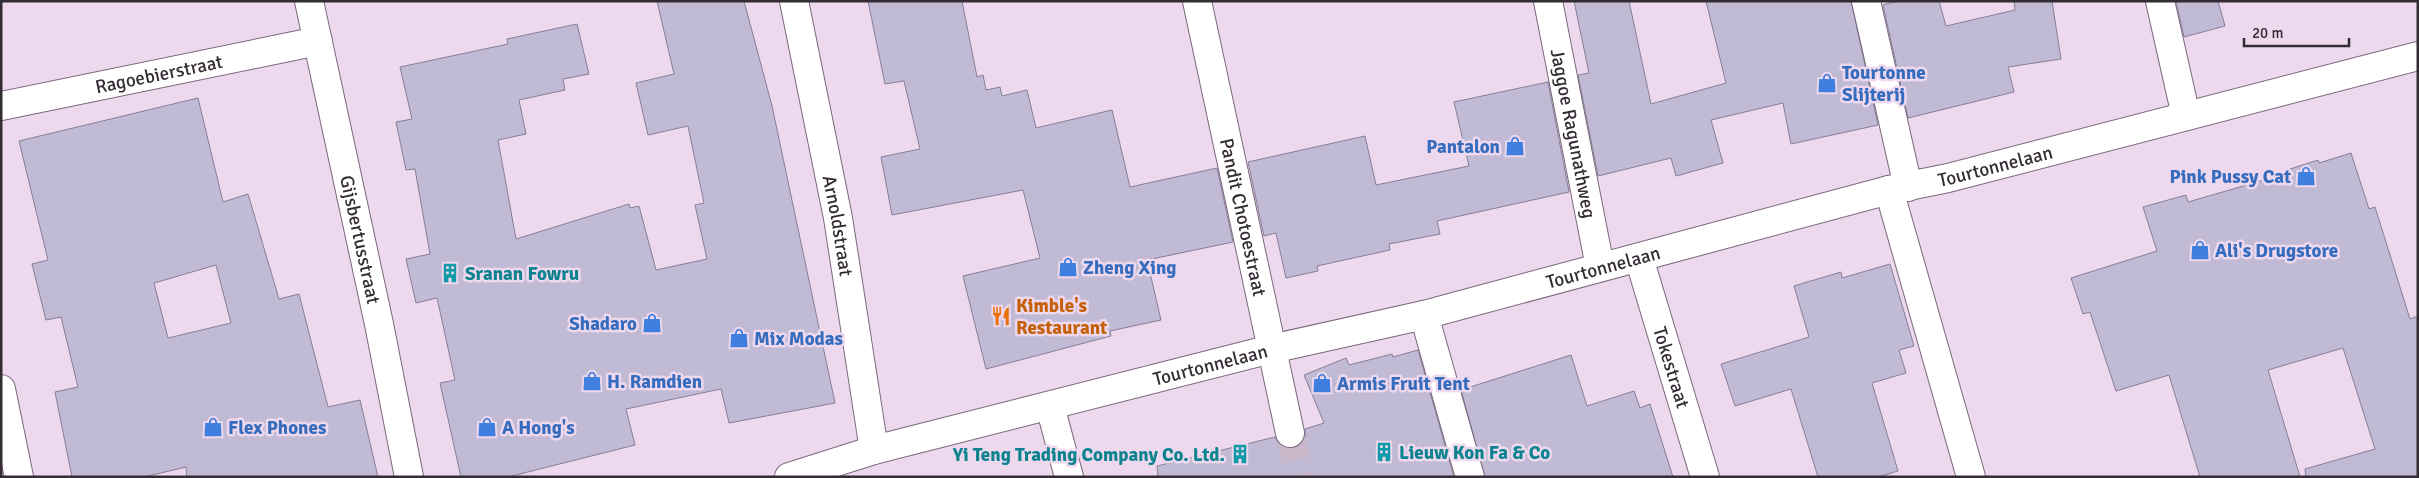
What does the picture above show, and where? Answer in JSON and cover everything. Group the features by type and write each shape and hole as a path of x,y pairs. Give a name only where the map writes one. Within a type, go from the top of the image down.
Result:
{"street":[{"name":"Gijsbertusstraat","path":"309,1 377,314 409,477"},
{"name":"Arnoldstraat","path":"794,1 838,218 874,450"},
{"name":"Pandit Chotoestraat","path":"1197,1 1290,433"},
{"name":"Jaggoe Ragunathweg","path":"1548,1 1600,267"},
{"path":"1866,1 1898,189 1972,477"},
{"path":"2160,1 2186,116"},
{"name":"Ragoebierstraat","path":"1,106 318,41"},
{"name":"Tourtonnelaan","path":"789,477 874,450 1271,349 1424,315 1898,189 2418,56"},
{"name":"Tokestraat","path":"1639,258 1705,477"},
{"path":"1424,315 1470,477"},
{"path":"1,389 19,477"},
{"path":"1050,406 1069,477"}],"building":[{"path":"657,1 744,1 772,106 835,403 729,423 721,389 626,409 635,445 508,477 461,477 440,383 455,380 437,298 416,303 406,259 430,254 415,169 406,170 396,122 412,119 400,67 508,44 507,39 577,24 589,74 563,79 565,90 519,100 526,134 498,140 516,239 629,204 630,208 639,206 656,270 707,259 695,205 704,203 688,126 648,135 636,83 674,74"},
{"path":"868,1 962,1 977,77 983,75 986,90 1000,87 1002,96 1027,90 1036,128 1112,110 1130,187 1217,168 1233,242 1147,260 1161,320 1110,331 1111,336 986,369 963,276 1040,258 1023,190 892,215 881,157 920,149 904,81 885,84"},
{"path":"1574,1 1629,1 1651,104 1726,83 1706,1 1851,1 1878,125 1791,144 1783,103 1711,120 1723,163 1676,176 1671,158 1598,176 1578,75 1589,73"},
{"path":"1897,1 1939,1 1946,26 2015,10 2014,1 2052,1 2061,59 2008,67 2014,92 1908,118 1883,5"},
{"path":"2176,1 2218,1 2225,26 2184,37"},
{"path":"1548,82 1569,192 1437,221 1440,234 1389,244 1390,250 1317,266 1318,271 1286,278 1276,233 1264,236 1248,162 1365,136 1376,185 1469,166 1454,102"},
{"path":"198,98 223,202 248,194 279,299 299,294 328,407 360,400 378,477 187,477 186,467 144,477 72,477 55,392 78,387 61,317 46,320 32,264 48,260 19,141","holes":["216,265 231,323 168,338 154,283"]},
{"path":"2351,153 2369,209 2375,207 2410,319 2418,316 2418,477 2306,477 2305,469 2375,449 2343,348 2268,370 2300,477 2200,477 2169,375 2116,391 2090,312 2083,314 2071,278 2157,251 2143,207 2186,195 2188,202 2288,173 2287,170 2318,160 2319,163"},
{"path":"1890,264 1914,346 1899,350 1906,373 1872,383 1898,471 1878,477 1818,477 1791,389 1735,406 1721,364 1809,337 1794,286 1841,272 1842,278"},
{"path":"1418,350 1454,477 1158,477 1157,466 1275,437 1279,444 1285,448 1294,448 1300,445 1305,438 1305,429 1324,423 1304,375 1346,358 1349,365 1392,354 1393,357"},
{"path":"1571,355 1587,406 1634,391 1640,408 1650,404 1673,477 1485,477 1461,390"}],"tunnel":[{"path":"1290,433 1300,477"}],"place":[{"name":"Tourtonne Slijterij","path":"1827,83"},
{"name":"Pantalon","path":"1515,146"},
{"name":"Pink Pussy Cat","path":"2306,176"},
{"name":"Ali's Drugstore","path":"2200,250"},
{"name":"Zheng Xing","path":"1068,267"},
{"name":"Sranan Fowru","path":"450,273"},
{"name":"Kimble's Restaurant","path":"1001,316"},
{"name":"Shadaro","path":"652,323"},
{"name":"Mix Modas","path":"739,338"},
{"name":"H. Ramdien","path":"592,381"},
{"name":"Armis Fruit Tent","path":"1322,383"},
{"name":"Flex Phones","path":"213,427"},
{"name":"A Hong's","path":"487,427"},
{"name":"Lieuw Kon Fa & Co","path":"1384,452"},
{"name":"Yi Teng Trading Company Co. Ltd.","path":"1240,454"}]}
